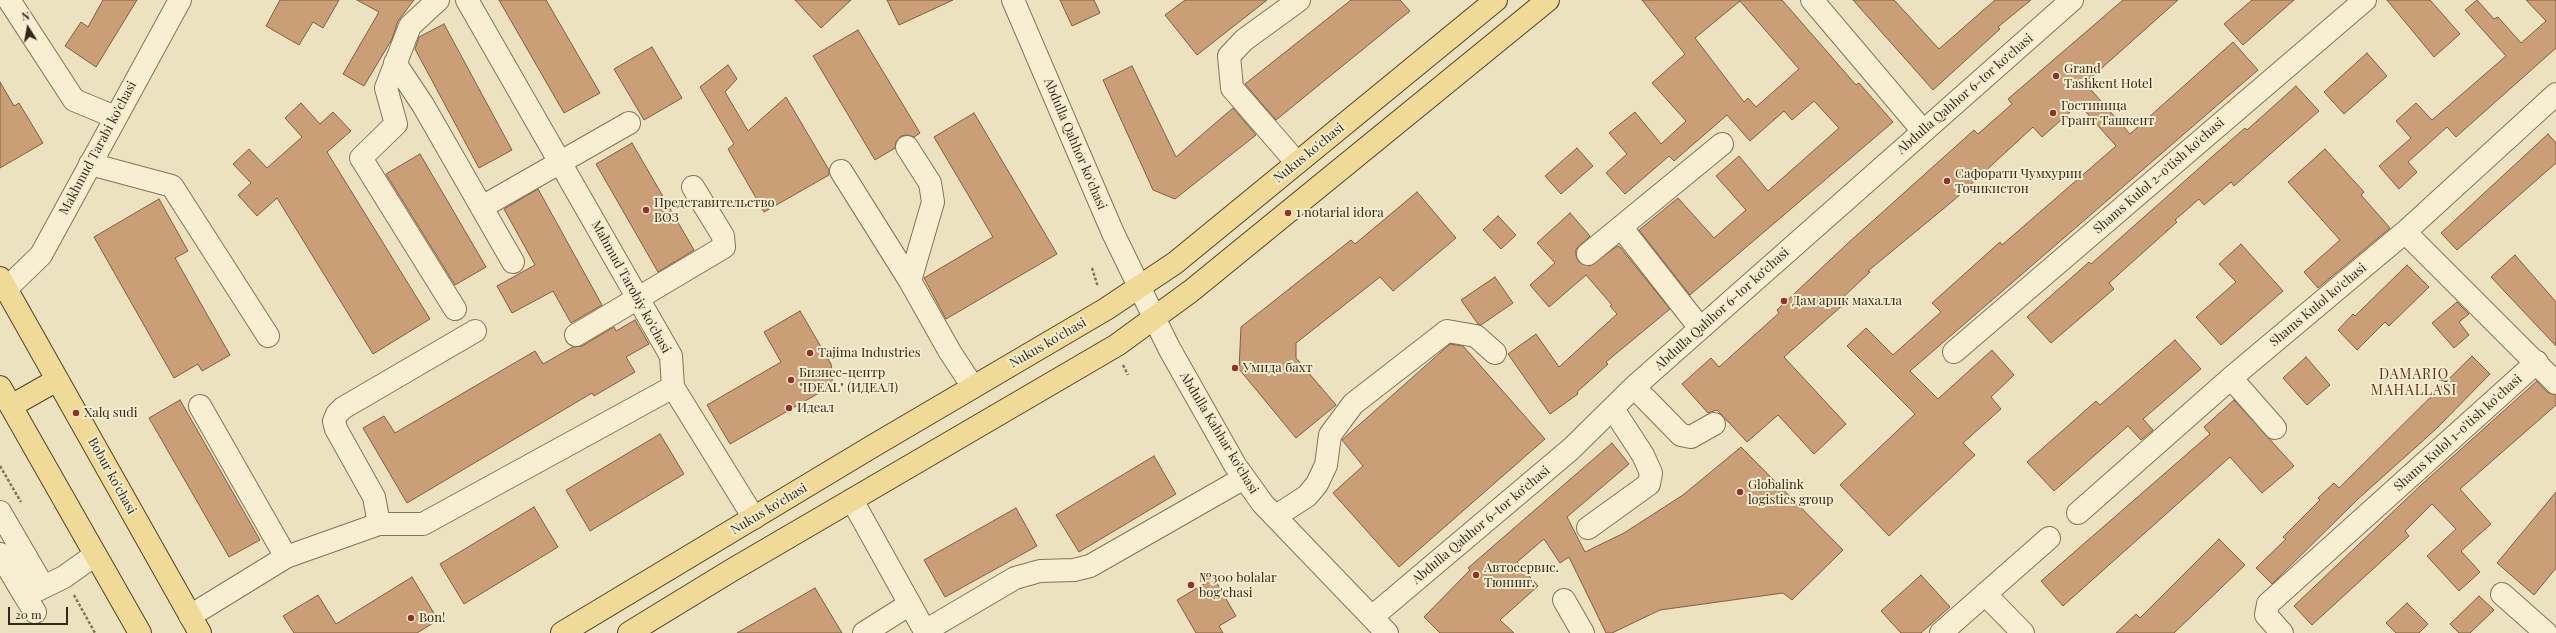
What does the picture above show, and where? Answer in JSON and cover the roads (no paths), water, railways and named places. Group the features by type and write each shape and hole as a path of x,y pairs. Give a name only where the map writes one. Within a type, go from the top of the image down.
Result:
{"main road":[{"name":"Nukus ko'chasi","path":"562,633 973,386 1106,309 1175,263 1496,0"},
{"path":"629,633 852,500 1104,353 1154,318 1282,218 1548,0"},
{"name":"Bobur ko'chasi","path":"3,283 195,625"},
{"path":"11,406 57,380"},
{"path":"0,387 140,633"}],"street":[{"path":"10,0 74,100 115,117"},
{"name":"Makhmud Tarabi ko'chasi","path":"3,283 41,255 180,0"},
{"path":"438,0 410,26 386,88 396,124 361,158 455,309"},
{"name":"Mahmud Tarobiy ko'chasi","path":"467,0 671,356 673,387 754,518"},
{"name":"Abdulla Qahhor ko'chasi","path":"1013,0 1113,233 1139,287"},
{"path":"1297,163 1270,135 1232,88 1229,56 1244,40 1299,0"},
{"path":"1812,0 1922,131"},
{"name":"Abdulla Qahhor 6-tor koʻchasi","path":"1372,617 1571,449 1634,387 2072,0"},
{"name":"Shams Kulol 2-o'tish ko'chasi","path":"1954,352 2365,0"},
{"path":"396,63 513,262"},
{"name":"Shams Kulol ko'chasi","path":"2078,513 2231,378 2405,232 2556,94"},
{"path":"482,207 560,161 629,123"},
{"path":"1588,254 1722,144"},
{"path":"908,147 930,183 933,202 910,281"},
{"path":"90,164 172,186 268,336"},
{"path":"841,171 910,281 950,352 973,386"},
{"path":"576,335 724,248 723,236 693,187"},
{"path":"1621,227 1700,328"},
{"path":"2405,232 2537,362 2556,383"},
{"name":"Abdulla Kahhar ko'chasi","path":"1139,287 1182,372 1244,478 1263,504 1387,633"},
{"path":"379,524 374,497 336,429 334,421 337,414 343,408 475,331"},
{"path":"1276,516 1307,496 1317,484 1326,465 1330,435 1353,404 1447,331 1476,336 1495,353"},
{"name":"Shams Kulol 1-o'tish ko'chasi","path":"2282,633 2266,615 2268,604 2537,362"},
{"path":"2231,378 2275,428"},
{"path":"195,625 286,557 379,524 423,524 673,387"},
{"path":"1634,387 1681,435 1691,437 1714,424"},
{"path":"200,406 286,557"},
{"path":"1588,528 1649,484 1651,473 1643,455 1613,408"},
{"path":"852,500 926,632 1015,578 1040,571 1074,570 1090,566 1244,478"},
{"path":"0,512 34,598"},
{"path":"1940,633 2048,538"},
{"path":"0,554 34,598"},
{"path":"34,598 96,555"},
{"path":"1985,594 2023,633"},
{"path":"2502,594 2546,633"},
{"path":"1564,600 1582,633"},
{"path":"864,633 910,604"}],"place":[{"name":"Grand Tashkent Hotel","path":"2056,76"},
{"name":"Гостиница Грант Ташкент","path":"2053,113"},
{"name":"Сафорати Чумхурии Точикистон","path":"1947,181"},
{"name":"Представительство ВОЗ","path":"646,210"},
{"name":"1 notarial idora","path":"1288,213"},
{"name":"Дам арик махалла","path":"1784,301"},
{"name":"Tajima Industries","path":"810,353"},
{"name":"Умида бахт","path":"1235,368"},
{"name":"Бизнес-центр \"IDEAL\" (ИДЕАЛ)","path":"791,380"},
{"name":"Идеал","path":"789,408"},
{"name":"Xalq sudi","path":"76,413"},
{"name":"Globalink logistics group","path":"1740,492"},
{"name":"Автосервис. Тюнинг.","path":"1476,575"},
{"name":"№300 bolalar bog'chasi","path":"1191,585"},
{"name":"Bon!","path":"411,618"}],"district":[{"name":"DAMARIQ MAHALLASI","path":"2414,384"}]}
